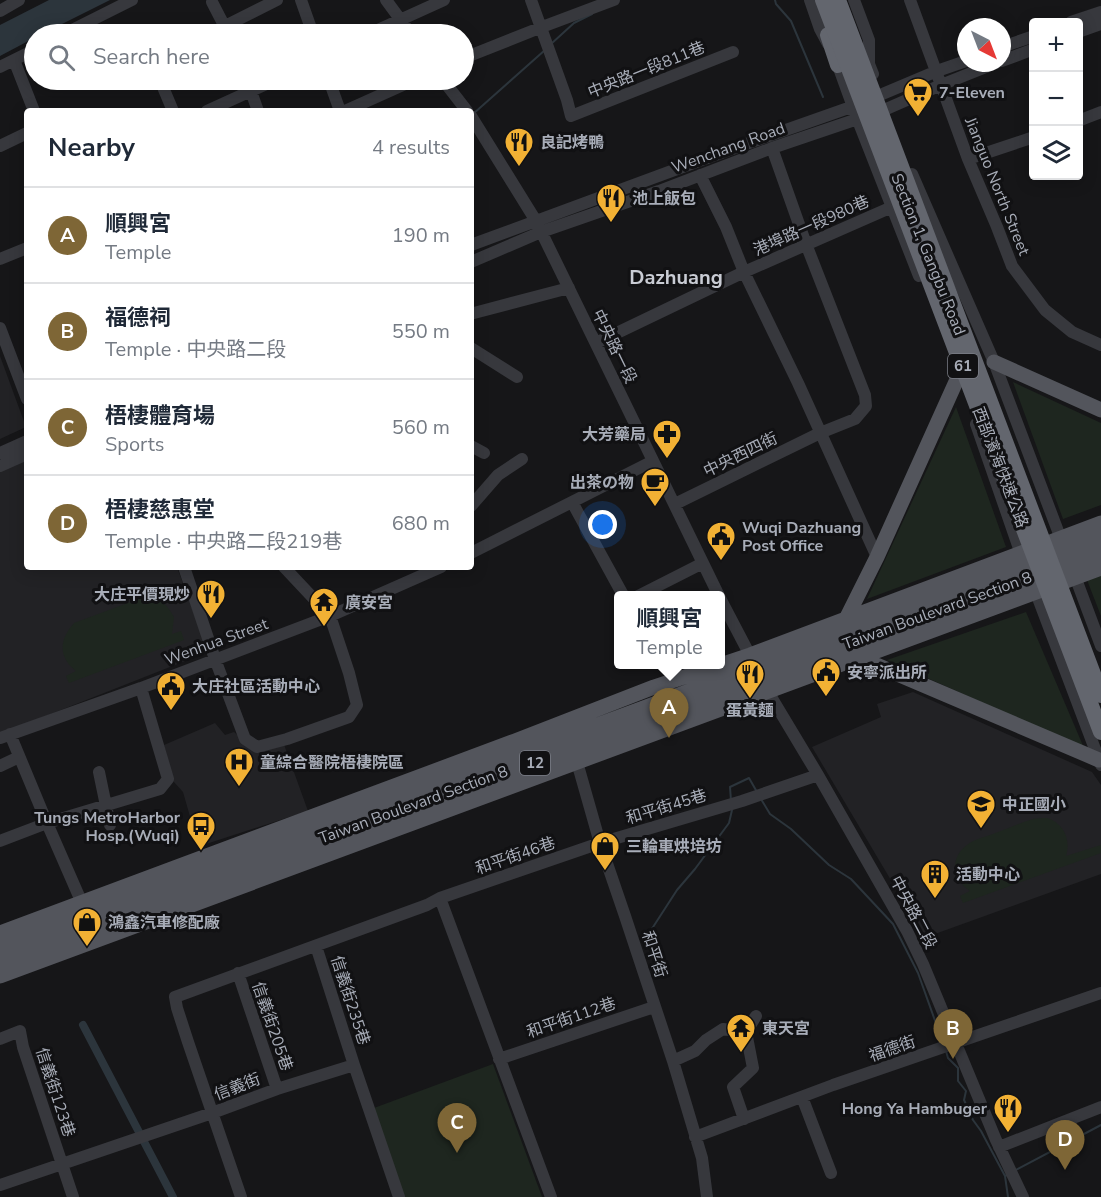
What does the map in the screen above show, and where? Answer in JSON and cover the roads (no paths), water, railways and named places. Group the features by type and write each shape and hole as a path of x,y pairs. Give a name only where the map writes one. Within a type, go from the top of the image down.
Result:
{"highway":[{"path":"816,0 838,65"},
{"name":"西部濱海快速公路","path":"823,0 1101,732"},
{"name":"西部濱海快速公路","path":"838,0 1101,695"},
{"path":"844,0 869,64"}],"main road":[{"path":"994,362 1101,410"},
{"path":"849,624 959,375"},
{"name":"12","path":"1068,558 1101,523"},
{"name":"12","path":"1068,558 1101,538"},
{"name":"12","path":"1068,558 1101,553"},
{"name":"12","path":"1068,558 1101,568"},
{"name":"Taiwan Boulevard Section 8","path":"0,961 90,921 1068,558"},
{"name":"Taiwan Boulevard Section 8","path":"0,947 90,921 759,673 849,624 1028,573 1068,558"},
{"name":"Taiwan Boulevard Section 8","path":"759,673 860,658 1028,573"},
{"path":"860,658 1100,763"},
{"name":"Taiwan Boulevard Section 8","path":"0,933 90,921"},
{"name":"Taiwan Boulevard Section 8","path":"0,976 90,921"}],"street":[{"path":"0,11 19,0"},
{"path":"84,24 132,0"},
{"path":"238,24 277,0"},
{"path":"301,0 309,24"},
{"path":"386,0 404,24"},
{"path":"392,24 444,0"},
{"path":"531,0 542,27"},
{"path":"474,54 614,0"},
{"name":"Section 1, Gangbu Road","path":"810,0 820,29 838,65 959,375 1028,573 1100,763"},
{"name":"Section 1, Gangbu Road","path":"830,0 838,65"},
{"name":"Section 1, Gangbu Road","path":"830,0 851,38 869,64 884,110 994,362 1101,646"},
{"name":"Section 1, Gangbu Road","path":"854,0 869,40 869,64"},
{"name":"Jianguo North Street","path":"910,0 968,159 1011,266 1045,310 1072,332 1101,345"},
{"path":"212,2 223,24"},
{"path":"1083,18 1101,12"},
{"path":"1083,30 1101,24"},
{"name":"中央路一段811巷","path":"542,27 572,116 733,52"},
{"path":"1011,45 1029,38"},
{"path":"1011,58 1029,51"},
{"path":"0,67 24,55"},
{"path":"14,60 24,86"},
{"name":"Wenchang Road","path":"474,244 659,191 772,148 855,112 880,96 957,64"},
{"name":"Wenchang Road","path":"474,260 538,227 715,155 855,112 884,110 974,72"},
{"path":"26,90 33,108"},
{"path":"164,90 171,108"},
{"path":"212,108 241,90"},
{"path":"251,90 257,108"},
{"path":"334,90 342,108"},
{"path":"350,108 391,90"},
{"path":"450,90 465,108"},
{"path":"1083,119 1101,112"},
{"name":"中央路一段","path":"474,121 538,227 716,591"},
{"path":"0,146 24,134"},
{"path":"968,159 1029,139"},
{"path":"772,148 806,244"},
{"path":"700,175 878,557"},
{"name":"港埠路一段980巷","path":"596,343 744,272 892,207"},
{"name":"中央西四街","path":"675,504 820,433 855,419 866,406 865,395 806,244"},
{"path":"0,259 24,249"},
{"path":"474,312 569,288"},
{"path":"0,328 24,391"},
{"path":"474,350 517,377"},
{"path":"0,453 24,442"},
{"path":"474,448 484,453"},
{"path":"0,466 24,455"},
{"path":"474,503 498,475 522,459"},
{"path":"474,551 653,461"},
{"path":"572,502 621,591"},
{"path":"648,591 703,563"},
{"path":"185,570 245,739 257,747 349,717 357,705 330,616 287,570"},
{"name":"Wenhua Street","path":"5,736 141,688 330,616 434,570"},
{"name":"中央路一段","path":"725,608 759,673"},
{"name":"中央路二段","path":"759,673 907,931 957,1043 999,1147 1023,1197"},
{"path":"0,842 47,823 160,789 168,779 141,688"},
{"path":"5,736 19,757 90,921"},
{"name":"和平街","path":"571,742 600,843 673,1061 702,1158 707,1197"},
{"path":"0,766 19,757"},
{"path":"99,772 110,825"},
{"name":"和平街45巷","path":"600,843 742,801 818,775"},
{"name":"和平街46巷","path":"212,1113 175,997 427,905 440,898 600,843"},
{"path":"440,898 551,1197"},
{"name":"信義街235巷","path":"316,945 354,1065"},
{"name":"信義街205巷","path":"238,973 277,1089"},
{"name":"福德街","path":"695,1137 802,1097 1101,993"},
{"name":"和平街112巷","path":"499,1059 654,1006"},
{"path":"744,1119 734,1087 753,1068 746,1032 756,1016"},
{"path":"673,1061 695,1051 706,1040 723,1029 746,1032"},
{"name":"信義街123巷","path":"0,1039 20,1032 73,1197"},
{"path":"354,1065 399,1197"},
{"name":"信義街","path":"0,1185 277,1089 354,1065"},
{"path":"802,1097 831,1173"},
{"path":"999,1147 1101,1107"},
{"path":"212,1113 241,1197"}],"waterway":[{"path":"775,0 791,21 823,97"},
{"path":"551,44 574,23 592,14"},
{"path":"474,113 545,50"},
{"path":"731,801 730,787 749,778 757,792"},
{"path":"761,799 770,814 791,829 829,865 851,879 893,924 918,973 943,1043"},
{"path":"644,941 677,890 729,823 732,810"},
{"path":"83,1025 173,1197"},
{"path":"946,1051 948,1058 958,1068 958,1081 966,1091 964,1100 973,1120 1005,1176 1007,1175"},
{"path":"1014,1171 1101,1125"},
{"path":"1005,1176 1008,1197"}],"place":[{"name":"7-Eleven","path":"918,118"},
{"name":"良記烤鴨","path":"519,168"},
{"name":"池上飯包","path":"611,224"},
{"name":"大芳藥局","path":"667,460"},
{"name":"出茶の物","path":"655,508"},
{"name":"Wuqi Dazhuang Post Office","path":"721,562"},
{"name":"大庄平價現炒","path":"211,620"},
{"name":"廣安宮","path":"324,628"},
{"name":"安寧派出所","path":"826,698"},
{"name":"蛋黃麵","path":"750,700"},
{"name":"大庄社區活動中心","path":"171,712"},
{"name":"順興宮","path":"669,738"},
{"name":"童綜合醫院梧棲院區","path":"239,788"},
{"name":"中正國小","path":"981,830"},
{"name":"Tungs MetroHarbor Hosp.(Wuqi)","path":"201,852"},
{"name":"三輪車烘培坊","path":"605,872"},
{"name":"活動中心","path":"935,900"},
{"name":"鴻鑫汽車修配廠","path":"87,948"},
{"name":"東天宮","path":"741,1054"},
{"name":"福德祠","path":"953,1059"},
{"name":"Hong Ya Hambuger","path":"1008,1134"},
{"name":"梧棲體育場","path":"457,1153"},
{"name":"梧棲慈惠堂","path":"1065,1170"}],"district":[{"name":"Dazhuang","path":"676,277"}]}
